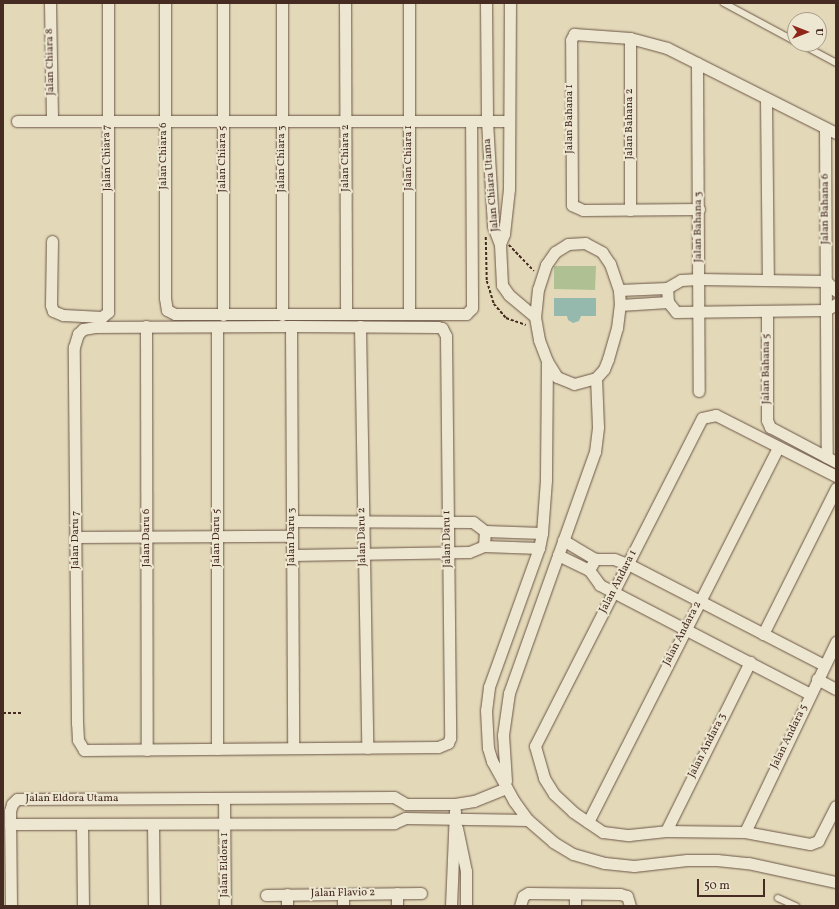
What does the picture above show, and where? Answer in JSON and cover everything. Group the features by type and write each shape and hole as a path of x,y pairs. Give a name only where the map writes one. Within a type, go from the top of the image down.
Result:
{"street":[{"name":"Jalan Chiara 8","path":"50,3 52,121"},
{"name":"Jalan Chiara 7","path":"52,241 51,305 53,311 63,315 102,316 108,312 108,3"},
{"name":"Jalan Chiara 6","path":"165,3 164,121 167,310 187,315 223,314"},
{"name":"Jalan Chiara 5","path":"222,3 223,314"},
{"name":"Jalan Chiara 3","path":"282,3 282,315"},
{"name":"Jalan Chiara 2","path":"345,3 346,313"},
{"name":"Jalan Chiara 1","path":"408,313 409,3"},
{"name":"Jalan Chiara Utama","path":"486,3 487,121 493,226 500,244"},
{"name":"Jalan Chiara Utama","path":"500,244 504,234 508,204 510,3"},
{"name":"Jalan Bahana 1","path":"630,38 574,34 571,40 572,205 583,210 630,210"},
{"path":"630,38 667,48 836,133"},
{"name":"Jalan Bahana 2","path":"630,38 630,210"},
{"name":"Jalan Bahana 3","path":"697,63 699,391"},
{"path":"766,99 768,280"},
{"path":"17,121 508,121"},
{"name":"Jalan Chiara Utama","path":"408,313 466,314 472,308 471,121"},
{"name":"Jalan Bahana 6","path":"826,128 826,281 831,307 826,409 831,460"},
{"path":"492,202 497,206 508,204"},
{"path":"630,210 699,210"},
{"path":"585,243 602,252 610,264 618,290 620,305 608,359 604,369 596,378 588,382 566,382 557,377 547,361 539,340 535,317 538,289 542,277 555,252 568,244 585,243"},
{"path":"500,244 502,285 509,296 535,317"},
{"path":"618,290 667,288 680,280 699,279 826,281 836,291"},
{"path":"667,288 668,302 676,312 767,311 831,307"},
{"path":"620,305 668,302"},
{"name":"Jalan Bahana 5","path":"767,311 767,420 770,427 831,460"},
{"path":"223,314 282,315 408,313"},
{"path":"146,326 360,326"},
{"name":"Jalan Daru 7","path":"146,326 95,327 83,329 78,334 74,347 77,723 80,746 84,750 147,750"},
{"name":"Jalan Daru 6","path":"146,326 147,750"},
{"name":"Jalan Daru 3","path":"291,326 293,748"},
{"name":"Jalan Daru 1","path":"360,326 438,327 442,328 446,336 450,738 448,743 438,747 367,748"},
{"name":"Jalan Daru 2","path":"360,326 367,748"},
{"name":"Jalan Daru 5","path":"217,327 217,749"},
{"path":"547,361 546,480 542,533 539,548 489,686 486,710 488,748 492,761 507,788 528,820 552,842 573,854 605,863 634,866 687,860 717,860 748,863 836,882"},
{"path":"507,788 503,735 509,693 595,452 598,427 596,378"},
{"path":"826,409 836,391"},
{"name":"Jalan Andara 1","path":"588,822 554,794 540,767 535,746 702,418 716,415 778,447"},
{"path":"778,447 836,476"},
{"name":"Jalan Andara 2","path":"588,822 778,447"},
{"path":"763,634 836,488"},
{"path":"292,521 473,522 485,532 542,533"},
{"path":"484,546 485,532"},
{"path":"76,537 292,536"},
{"path":"563,540 595,559 614,559 628,564 699,602 824,665"},
{"path":"292,555 469,552 484,546 539,548"},
{"path":"558,555 589,570 600,585 810,694"},
{"path":"589,570 595,559"},
{"name":"Jalan Andara 5","path":"745,832 836,642"},
{"name":"Jalan Andara 3","path":"666,831 750,662"},
{"path":"817,679 836,689"},
{"path":"147,750 367,748"},
{"path":"405,818 406,804 455,804 474,801 507,788"},
{"name":"Jalan Eldora Utama","path":"8,902 10,824 12,804 17,799 394,797 406,804"},
{"name":"Jalan Eldora 1","path":"224,798 225,906"},
{"path":"451,906 455,804"},
{"path":"588,822 603,832 616,834 629,835 666,831 745,832 798,844 818,841 836,806"},
{"path":"10,824 394,823 405,818 528,820"},
{"path":"455,818 466,871 466,906"},
{"path":"82,824 83,906"},
{"path":"154,824 154,906"},
{"path":"397,893 397,906"},
{"name":"Jalan Flavio 2","path":"266,895 421,893"},
{"path":"520,904 528,893 575,894 628,901"},
{"path":"287,894 287,906"},
{"path":"343,894 343,906"},
{"path":"575,894 575,906"}],"lane":[{"path":"724,3 787,37"},
{"path":"816,52 836,63"},
{"path":"778,898 796,906"}],"path":[{"path":"500,244 513,247 523,261 542,277"},
{"path":"3,713 22,713"}],"green space":[{"path":"554,266 596,266 595,290 554,289"}],"water":[{"path":"554,298 596,298 596,316 581,316 579,321 573,323 568,320 567,316 554,316"}]}
